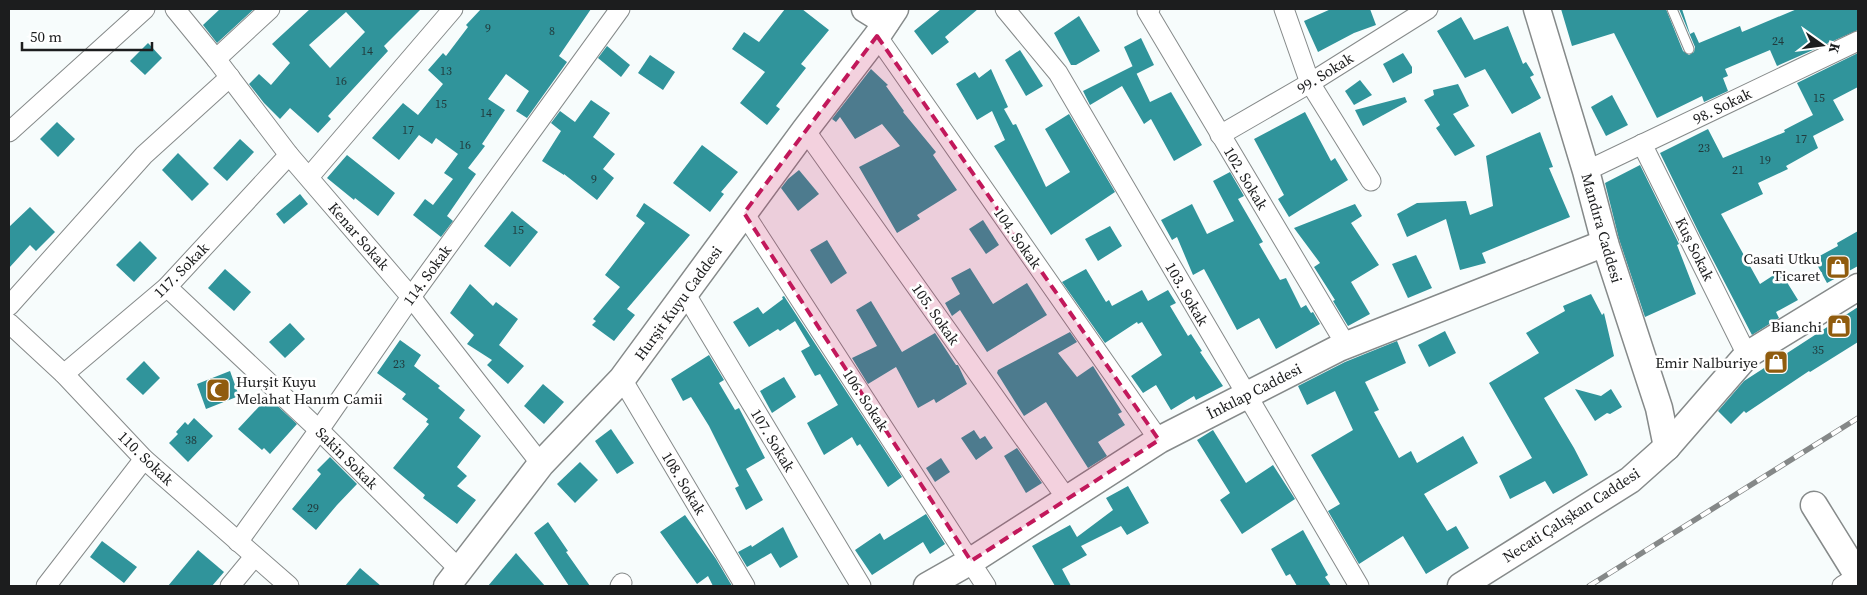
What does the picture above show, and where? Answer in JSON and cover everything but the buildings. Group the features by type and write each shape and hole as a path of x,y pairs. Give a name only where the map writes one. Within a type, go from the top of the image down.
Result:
{"street":[{"path":"9,132 145,9"},
{"name":"Kenar Sokak","path":"175,9 216,59 289,155 411,297 541,464"},
{"path":"216,59 270,9"},
{"path":"309,177 453,9"},
{"name":"114. Sokak","path":"238,542 319,430 411,297 620,9"},
{"name":"103. Sokak","path":"1005,9 1058,73 1359,586"},
{"path":"1284,9 1310,83 1372,181"},
{"name":"99. Sokak","path":"1220,135 1310,83 1428,9"},
{"name":"Mandıra Caddesi","path":"1537,9 1586,172 1605,243 1660,408 1667,447"},
{"name":"102. Sokak","path":"1149,10 1220,135 1346,345"},
{"name":"Hurşit Kuyu Caddesi","path":"453,578 541,464 622,379 805,130 881,19"},
{"name":"104. Sokak","path":"881,19 1160,440"},
{"name":"98. Sokak","path":"1586,172 1858,41"},
{"path":"9,306 144,155 230,77"},
{"name":"105. Sokak","path":"805,130 1066,499"},
{"name":"Kuş Sokak","path":"1642,144 1747,355"},
{"name":"117. Sokak","path":"64,374 168,287 289,155"},
{"name":"106. Sokak","path":"744,214 986,586"},
{"name":"İnkılap Caddesi","path":"927,586 971,561 1160,440 1346,345 1605,243"},
{"name":"Sakin Sokak","path":"168,287 319,430 453,578"},
{"name":"Necati Çalışkan Caddesi","path":"1461,586 1630,480 1667,447 1747,355 1858,287"},
{"name":"107. Sokak","path":"686,293 861,586"},
{"name":"110. Sokak","path":"9,323 64,374 144,459 288,586"},
{"name":"108. Sokak","path":"622,379 745,586"},
{"path":"46,586 144,459"},
{"path":"1814,505 1858,576 1842,586"},
{"path":"230,586 254,556"}],"lane":[{"path":"1672,9 1689,49"}],"highlighted area":[{"path":"877,36 1159,440 971,561 744,213"}],"railway":[{"path":"1589,586 1858,418"}],"place":[{"name":"Casati Utku Ticaret","path":"1838,267"},
{"name":"Bianchi","path":"1839,326"},
{"name":"Emir Nalburiye","path":"1776,362"},
{"name":"Hurşit Kuyu Melahat Hanım Camii","path":"218,390"}]}
